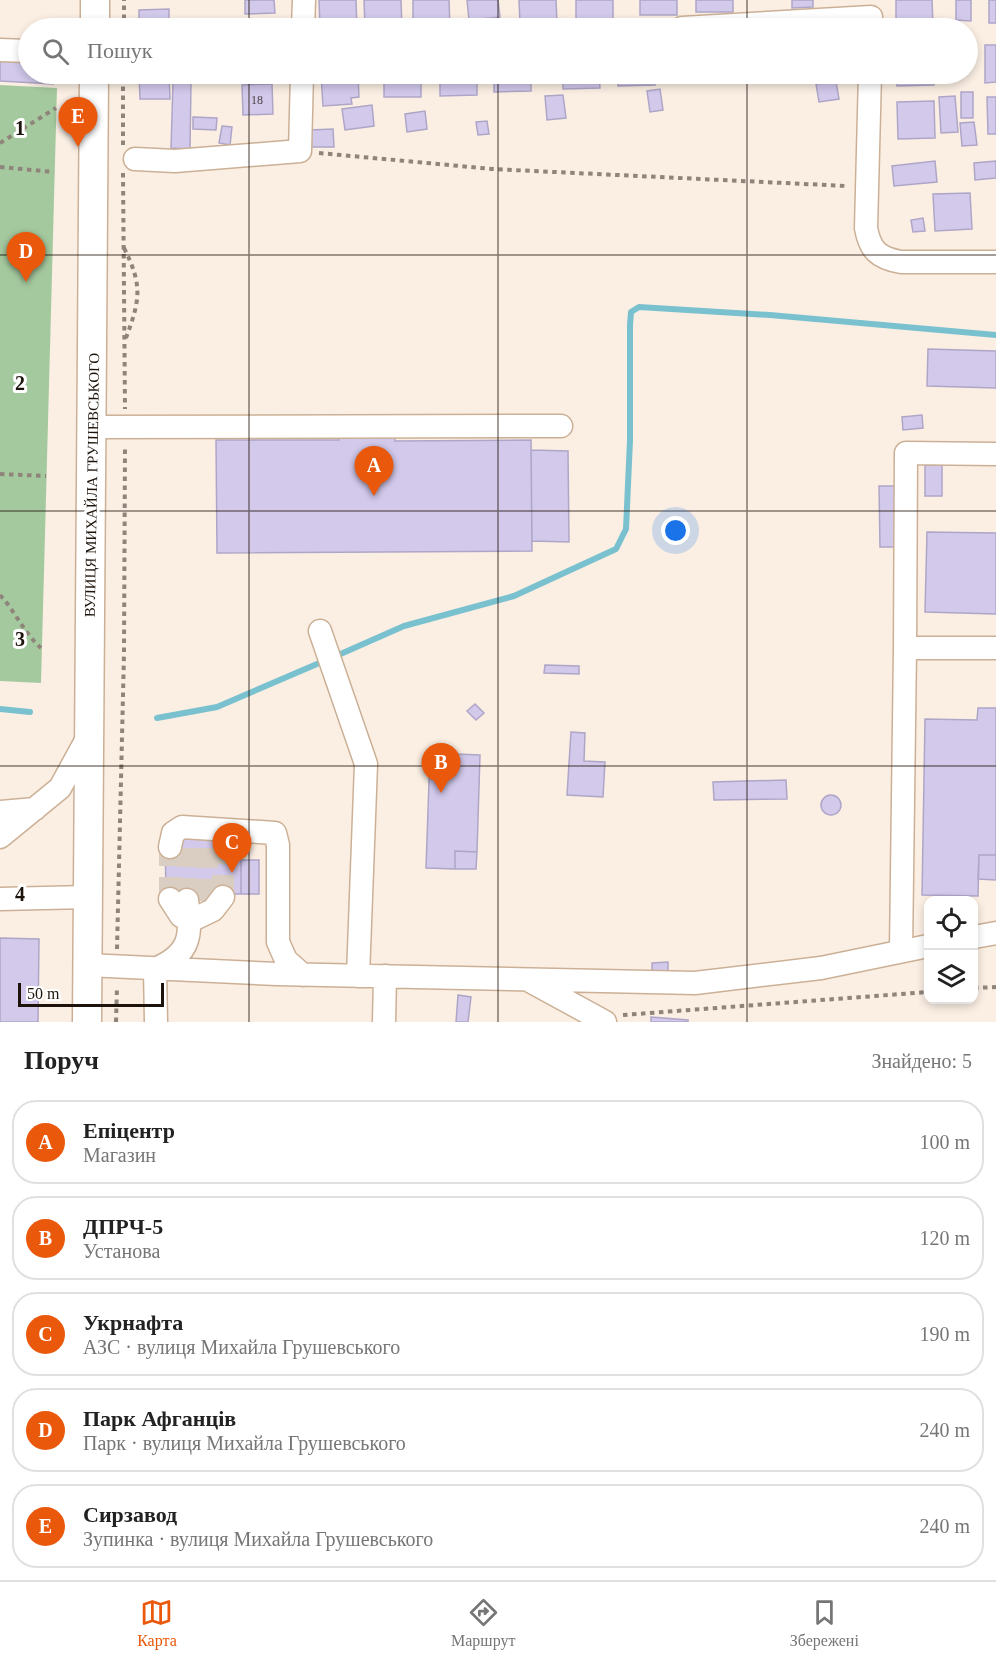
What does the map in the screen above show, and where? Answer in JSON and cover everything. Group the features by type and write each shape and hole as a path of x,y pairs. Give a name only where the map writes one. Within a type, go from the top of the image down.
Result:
{"main road":[{"path":"95,0 95,18"},
{"name":"ВУЛИЦЯ МИХАЙЛА ГРУШЕВСЬКОГО","path":"87,1022 94,84"}],"street":[{"path":"303,18 304,0"},
{"path":"827,18 871,15"},
{"path":"0,50 18,51"},
{"path":"127,159 186,160 300,151 302,84"},
{"path":"870,84 869,187 866,228 868,242 875,253 885,259 901,261 996,262"},
{"path":"92,427 561,426"},
{"path":"901,951 906,453 996,454"},
{"path":"320,631 366,764 358,976"},
{"path":"905,648 996,648"},
{"path":"0,837 60,788 90,734"},
{"path":"3,814 35,809"},
{"path":"0,850 23,827 35,809"},
{"path":"206,840 269,831 277,835 278,942 274,952 262,963 244,973"},
{"path":"0,899 88,897"},
{"path":"155,969 173,960 194,909 197,956 207,968 216,972"},
{"path":"978,936 996,933"},
{"path":"278,942 286,960 303,975"},
{"path":"87,965 303,975 695,983 820,968 924,947"},
{"path":"155,969 156,1022"},
{"path":"384,1022 385,976"},
{"path":"527,979 597,1018"}],"path":[{"path":"124,0 124,18"},
{"path":"116,1022 124,653 124,248 127,159 123,84"},
{"path":"0,144 56,108"},
{"path":"300,151 492,169 869,187"},
{"path":"0,167 54,172"},
{"path":"124,248 137,273 138,306 125,340"},
{"path":"0,474 45,476"},
{"path":"0,595 15,611 30,638 41,648"},
{"path":"978,988 996,987"},
{"path":"597,1018 924,992"}],"green space":[{"path":"0,85 57,88 41,683 0,681"}],"building":[{"path":"245,0 274,0 275,13 245,14"},
{"path":"319,0 356,0 357,18 320,18"},
{"path":"364,0 401,0 402,18 365,18"},
{"path":"413,0 449,0 450,18 413,18"},
{"path":"467,0 498,0 500,17 469,18"},
{"path":"519,0 556,0 557,18 520,18"},
{"path":"576,0 613,0 613,18 576,18"},
{"path":"640,0 677,0 677,15 640,15"},
{"path":"696,0 733,0 733,12 696,12"},
{"path":"792,0 813,0 813,7 792,8"},
{"path":"896,0 932,0 933,18 896,18"},
{"path":"956,0 971,0 971,18 956,18"},
{"path":"989,0 996,0 996,23 989,23"},
{"path":"169,9 169,18 139,18 139,10"},
{"path":"985,45 996,45 996,82 985,83"},
{"path":"0,61 18,62 18,82 0,81"},
{"path":"139,84 169,84 170,99 140,99"},
{"path":"173,84 191,84 190,149 171,148"},
{"path":"272,84 273,114 243,115 242,85"},
{"path":"322,84 358,84 359,97 351,98 352,104 323,106"},
{"path":"384,84 421,84 421,97 384,97"},
{"path":"440,84 477,84 477,95 440,96"},
{"path":"494,84 531,84 531,91 494,92"},
{"path":"563,84 600,84 600,88 563,89"},
{"path":"618,84 655,84 655,85 618,86"},
{"path":"816,84 836,84 839,99 819,102"},
{"path":"897,84 934,84 934,85 897,86"},
{"path":"660,89 663,110 650,112 647,91"},
{"path":"961,92 973,92 973,118 961,118"},
{"path":"563,95 566,118 547,120 545,96"},
{"path":"955,96 958,132 941,133 939,97"},
{"path":"987,97 996,97 996,134 988,134"},
{"path":"934,101 935,138 898,139 897,102"},
{"path":"372,105 374,126 345,130 342,109"},
{"path":"425,111 427,129 407,132 405,114"},
{"path":"193,117 217,118 216,130 193,129"},
{"path":"487,121 489,134 478,135 476,122"},
{"path":"974,122 977,145 962,146 960,123"},
{"path":"222,126 232,127 230,145 219,143"},
{"path":"333,129 334,147 310,147 309,130"},
{"path":"935,161 937,182 894,186 892,166"},
{"path":"996,161 996,178 975,180 974,163"},
{"path":"970,193 972,229 935,231 933,194"},
{"path":"923,218 925,231 913,232 911,220"},
{"path":"928,349 996,351 996,388 927,386"},
{"path":"922,415 923,428 903,430 902,417"},
{"path":"339,432 395,432 395,441 531,440 532,551 217,553 216,440 339,440"},
{"path":"531,450 568,451 569,542 532,541"},
{"path":"925,465 942,465 942,496 925,496"},
{"path":"879,486 895,486 896,547 880,547"},
{"path":"927,532 996,533 996,614 925,612"},
{"path":"545,665 579,666 579,674 544,673"},
{"path":"475,704 484,713 476,720 467,711"},
{"path":"978,708 996,708 996,855 979,855 978,896 922,895 925,719 977,720"},
{"path":"571,732 585,733 584,761 605,762 603,797 567,795"},
{"path":"430,753 480,755 477,852 455,851 455,869 426,868"},
{"path":"786,780 787,799 714,800 713,782"},
{"path":"831,795 838,798 841,805 838,812 831,815 824,812 821,805 824,798"},
{"path":"165,836 241,836 241,894 166,894"},
{"path":"455,851 477,852 476,869 455,869"},
{"path":"979,855 996,855 996,880 978,879"},
{"path":"241,860 259,860 259,894 241,894"},
{"path":"0,938 39,939 38,1022 0,1022"},
{"path":"668,962 668,975 652,975 652,963"},
{"path":"458,995 471,997 468,1022 456,1022"},
{"path":"651,1017 688,1020 688,1022 651,1022"}],"waterway":[{"path":"336,656 404,626 514,596 616,549 626,529 630,440 630,325 631,312 639,307 770,315 996,335"},
{"path":"157,718 217,707 324,661"},
{"path":"0,709 30,712"}],"tunnel":[{"path":"170,847 170,899"},
{"path":"187,900 188,848"},
{"path":"207,848 207,901"},
{"path":"223,849 223,897"}],"place":[{"name":"Сирзавод","path":"78,147"},
{"name":"Парк Афганців","path":"26,282"},
{"name":"Епіцентр","path":"374,496"},
{"name":"ДПРЧ-5","path":"441,793"},
{"name":"Укрнафта","path":"232,873"}]}
